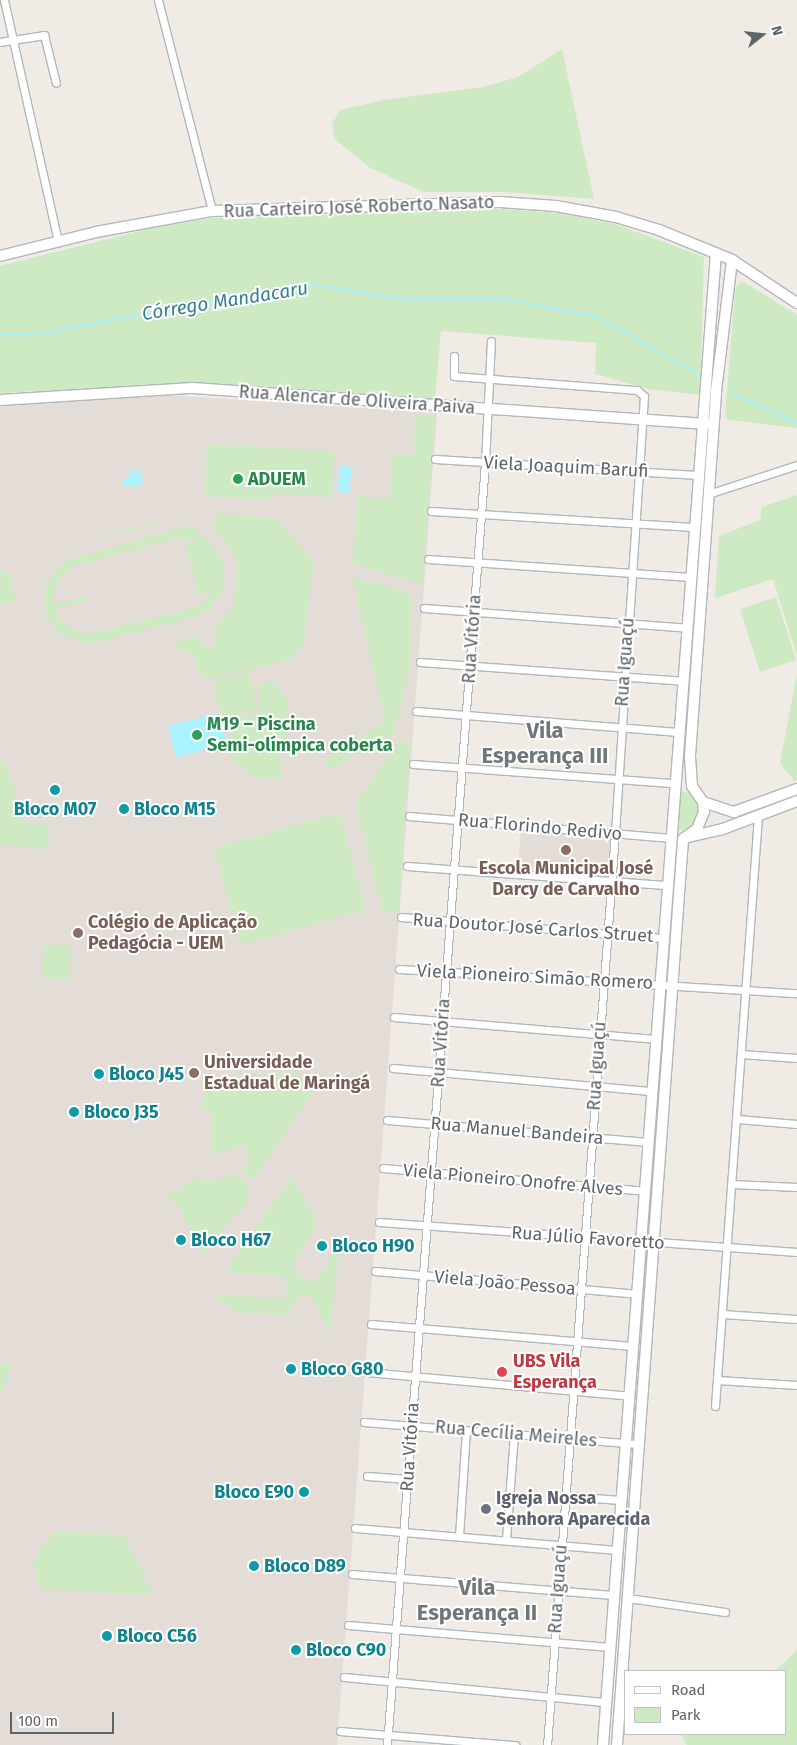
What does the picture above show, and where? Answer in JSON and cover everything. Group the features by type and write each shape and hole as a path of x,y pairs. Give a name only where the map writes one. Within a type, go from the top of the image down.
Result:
{"main road":[{"name":"Rua Carteiro José Roberto Nasato","path":"0,256 58,241 212,211 519,203 616,217 732,260 797,302"},
{"path":"618,1745 654,1243 666,985 664,938 674,783 716,253"},
{"path":"732,260 708,494 690,756 692,786 703,802 734,812 797,789"},
{"name":"Rua Alencar de Oliveira Paiva","path":"0,400 194,388 489,410 714,424"},
{"path":"674,783 692,786"},
{"path":"671,838 683,839 720,830 797,801"},
{"path":"603,1745 616,1550 657,1039 666,985 683,839 702,820 703,802"}],"street":[{"path":"4,0 58,241"},
{"path":"158,0 212,211"},
{"path":"0,42 44,35 56,83"},
{"name":"Rua Vitória","path":"387,1745 478,562 489,410 491,340"},
{"path":"454,356 454,376 490,379"},
{"name":"Rua Iguaçú","path":"490,379 637,390 644,396 640,472 616,777 615,833 546,1745"},
{"name":"Viela Joaquim Barufi","path":"435,459 698,475"},
{"path":"708,494 797,465"},
{"path":"431,511 694,527"},
{"path":"428,560 690,577"},
{"path":"424,608 687,628"},
{"path":"420,662 470,664 682,681"},
{"path":"416,711 678,732"},
{"path":"413,764 616,777 674,783"},
{"name":"Rua Florindo Redivo","path":"409,816 671,838"},
{"path":"715,1406 758,816"},
{"path":"407,866 668,885"},
{"name":"Rua Doutor José Carlos Struet","path":"401,917 664,938"},
{"name":"Viela Pioneiro Simão Romero","path":"399,969 797,993"},
{"path":"394,1017 657,1039"},
{"path":"741,1054 797,1058"},
{"path":"393,1068 653,1091"},
{"path":"736,1119 797,1124"},
{"name":"Rua Manuel Bandeira","path":"387,1120 648,1142"},
{"name":"Viela Pioneiro Onofre Alves","path":"383,1168 644,1192"},
{"path":"732,1184 797,1187"},
{"name":"Rua Júlio Favoretto","path":"379,1222 727,1249 797,1252"},
{"name":"Viela João Pessoa","path":"375,1272 636,1294"},
{"path":"722,1314 797,1319"},
{"path":"371,1324 632,1346"},
{"path":"367,1372 629,1396"},
{"path":"717,1380 797,1385"},
{"name":"Rua Cecília Meireles","path":"364,1422 639,1444"},
{"path":"459,1536 466,1430"},
{"path":"506,1540 514,1434"},
{"path":"367,1476 408,1479"},
{"path":"565,1496 621,1500"},
{"path":"355,1528 616,1550"},
{"path":"352,1574 613,1596"},
{"path":"628,1598 725,1612"},
{"path":"348,1625 610,1647"},
{"path":"344,1677 606,1702"},
{"path":"340,1731 515,1745"}],"shaded area":[{"name":"Universidade Estadual de Maringá","path":"152,394 437,413 337,1745 0,1745 0,404"},
{"name":"Escola Municipal José Darcy de Carvalho","path":"521,825 615,833 611,881 518,873"}],"green space":[{"path":"562,49 594,199 504,192 424,192 370,168 335,139 332,124 340,110 384,100 483,87 518,77"},
{"path":"500,209 559,213 615,224 704,257 700,395 648,389 595,374 596,343 441,331 435,401 194,383 0,393 0,266 156,227 212,218"},
{"path":"742,281 797,315 797,428 729,420 725,416 735,288"},
{"path":"415,415 435,417 422,585 352,563 358,496 390,499 392,456 413,456"},
{"path":"207,444 335,451 332,497 271,493 270,500 204,496"},
{"path":"797,495 797,656 773,579 715,598 719,536 760,520 762,507"},
{"path":"217,513 277,518 314,563 303,645 292,658 212,680 199,673 193,653 178,651 176,643 193,635 211,650 218,622 233,605 238,573 233,554 224,539 212,529"},
{"path":"159,521 160,524 96,540 96,538"},
{"path":"193,524 195,530 218,551 224,562 224,588 210,608 196,617 91,644 62,636 48,621 43,602 46,582 67,560","holes":["177,538 197,543 185,545 199,596 213,589 203,602 194,608 89,634 72,630 58,618 55,609 89,600 87,596 53,604 56,583 71,567"]},
{"path":"8,570 16,601 0,605 0,573"},
{"path":"352,577 401,589 413,597 410,664 393,733 331,770 326,764 326,757 385,721"},
{"path":"776,597 796,660 760,672 740,609"},
{"path":"248,673 258,708 223,718 213,683"},
{"path":"797,673 797,780 794,781 780,763"},
{"path":"268,682 276,684 284,693 288,706 287,738 280,758 281,781 252,777 236,763 231,756 231,738 227,727 228,719 260,713 258,685"},
{"path":"402,738 410,744 399,912 383,912 355,804"},
{"path":"0,758 8,770 24,824 46,823 50,847 44,849 0,845"},
{"path":"680,791 692,794 700,811 697,823 687,832 677,829"},
{"path":"339,813 366,910 241,945 214,848"},
{"path":"44,944 71,946 69,980 41,978"},
{"path":"298,1074 317,1086 253,1180 242,1169 249,1159 246,1146 211,1155 212,1111 202,1109 205,1090 218,1087 223,1075"},
{"path":"237,1173 249,1185 245,1209 233,1215 203,1255 178,1203 163,1199 195,1178 211,1182"},
{"path":"292,1177 318,1223 294,1262 294,1271 308,1282 316,1280 339,1243 330,1335 312,1297 304,1295 293,1302 288,1315 234,1312 215,1295 285,1298 287,1280 280,1276 225,1272"},
{"path":"0,1364 12,1364 0,1395"},
{"path":"55,1531 124,1535 153,1595 40,1589 33,1562"},
{"path":"797,1650 797,1745 687,1745 681,1735 787,1735 787,1670 776,1670"}],"water":[{"path":"340,466 352,467 349,493 337,492"},
{"path":"131,469 136,473 142,470 142,485 123,485 123,478 132,478 128,473"},
{"name":"M19 – Piscina Semi-olímpica coberta","path":"218,713 227,744 176,757 168,726"}],"waterway":[{"name":"Córrego Mandacaru","path":"0,334 38,334 304,283 404,299 501,298 598,317 702,376"},
{"name":"Córrego Mandacaru","path":"730,392 797,423"}],"place":[{"name":"ADUEM","path":"238,479"},
{"name":"M19 – Piscina Semi-olímpica coberta","path":"197,735"},
{"name":"Bloco M07","path":"55,790"},
{"name":"Bloco M15","path":"124,809"},
{"name":"Escola Municipal José Darcy de Carvalho","path":"566,850"},
{"name":"Colégio de Aplicação Pedagócia - UEM","path":"78,933"},
{"name":"Universidade Estadual de Maringá","path":"194,1073"},
{"name":"Bloco J45","path":"99,1074"},
{"name":"Bloco J35","path":"74,1112"},
{"name":"Bloco H67","path":"181,1240"},
{"name":"Bloco H90","path":"322,1246"},
{"name":"Bloco G80","path":"291,1369"},
{"name":"UBS Vila Esperança","path":"502,1372"},
{"name":"Bloco E90","path":"304,1492"},
{"name":"Igreja Nossa Senhora Aparecida","path":"486,1509"},
{"name":"Bloco D89","path":"254,1566"},
{"name":"Bloco C56","path":"107,1636"},
{"name":"Bloco C90","path":"296,1650"}],"district":[{"name":"Vila Esperança III","path":"545,742"},
{"name":"Vila Esperança II","path":"477,1600"}]}
